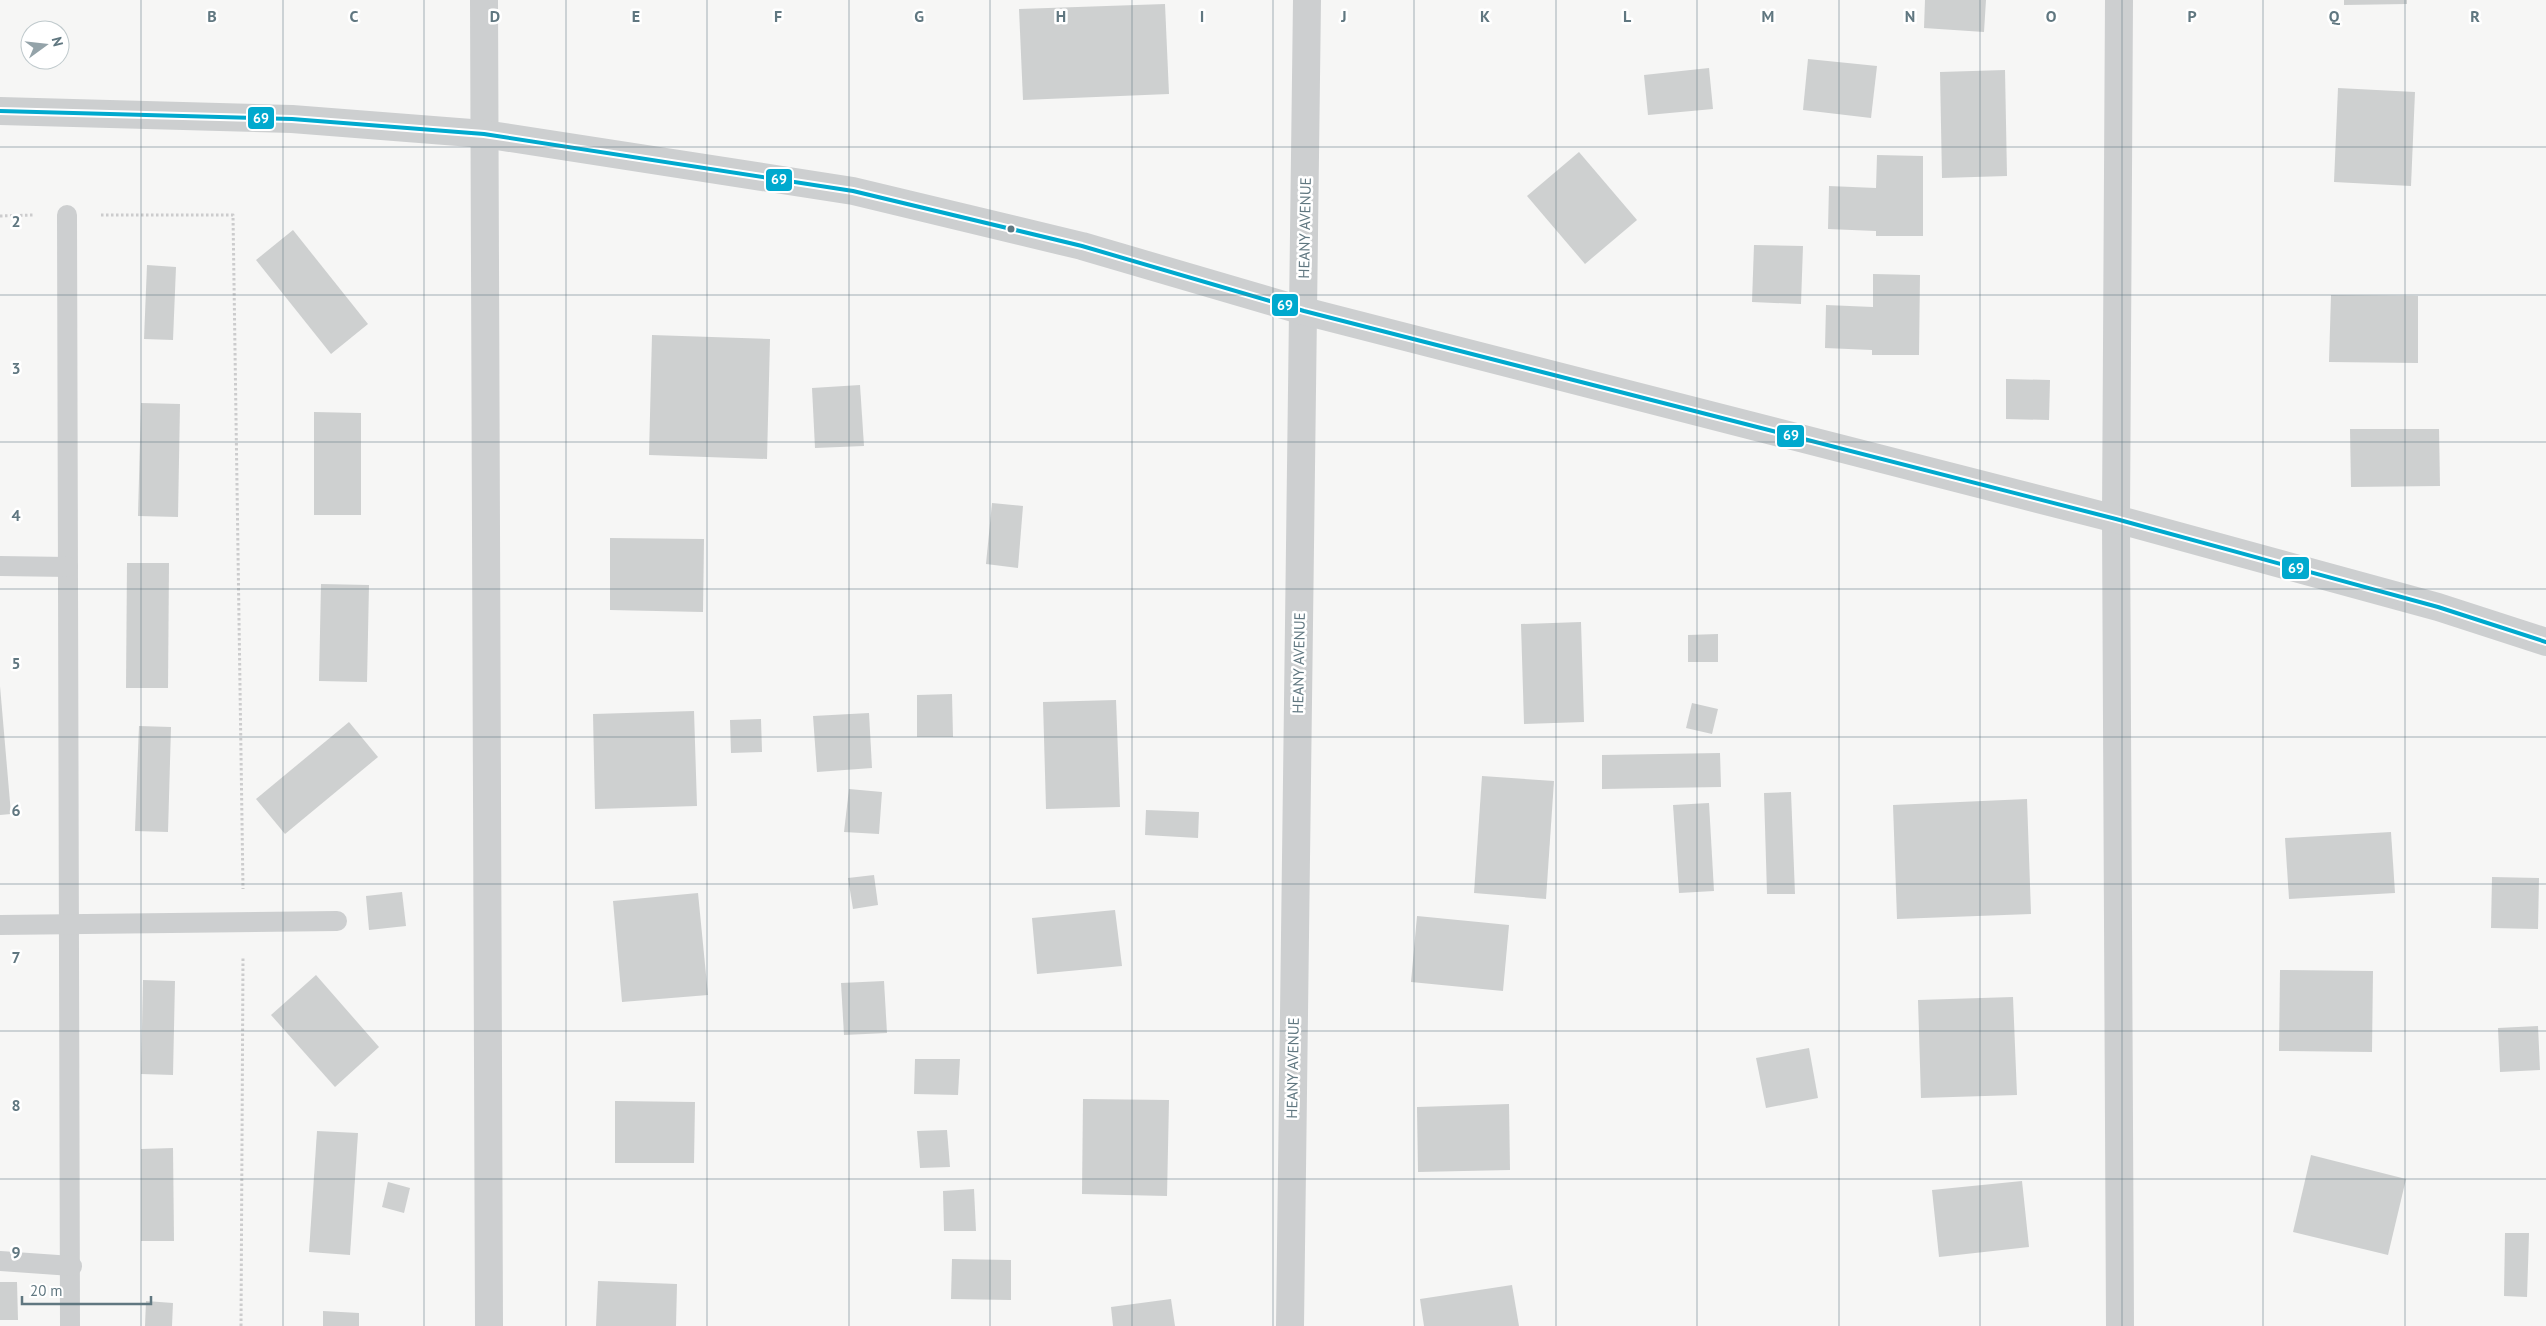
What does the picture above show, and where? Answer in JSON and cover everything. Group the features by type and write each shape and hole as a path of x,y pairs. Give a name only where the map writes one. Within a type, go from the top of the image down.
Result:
{"street":[{"path":"484,0 489,1326"},
{"name":"HEANY AVENUE","path":"1290,1326 1307,0"},
{"path":"2119,0 2116,519 2120,1326"},
{"path":"0,111 292,119 484,134 853,192 1082,246 1304,311 2116,519 2438,607 2546,642"}],"lane":[{"path":"67,215 68,926 72,1266 70,1326"},
{"path":"0,566 68,567"},
{"path":"0,925 68,926 337,921"},
{"path":"0,1261 72,1266"}],"path":[{"path":"0,216 233,215 244,922 240,1326"}],"building":[{"path":"1925,0 1986,0 1984,32 1924,28"},
{"path":"2344,0 2407,0 2407,4 2344,5"},
{"path":"1165,4 1169,94 1023,100 1019,9"},
{"path":"1808,59 1877,66 1871,118 1803,110"},
{"path":"1709,68 1713,109 1648,115 1644,75"},
{"path":"2005,70 2007,176 1942,178 1940,72"},
{"path":"2338,88 2415,92 2411,186 2334,182"},
{"path":"1579,152 1637,220 1585,264 1527,196"},
{"path":"1877,155 1923,156 1923,236 1876,236 1876,231 1828,229 1829,186 1876,188"},
{"path":"293,230 368,324 331,354 256,260"},
{"path":"1754,245 1803,246 1801,304 1752,302"},
{"path":"147,265 176,267 173,340 144,339"},
{"path":"1873,274 1920,275 1919,355 1872,355 1872,350 1825,348 1826,305 1873,307"},
{"path":"2331,295 2418,296 2418,363 2329,362"},
{"path":"652,335 770,339 767,459 649,455"},
{"path":"2006,379 2050,380 2049,420 2006,419"},
{"path":"860,385 864,446 815,448 812,388"},
{"path":"141,403 180,404 178,517 138,516"},
{"path":"314,412 361,413 361,515 314,515"},
{"path":"2350,429 2439,429 2440,486 2351,487"},
{"path":"992,503 1023,506 1018,568 986,564"},
{"path":"610,538 704,539 703,612 610,610"},
{"path":"127,563 169,563 168,688 126,688"},
{"path":"321,584 369,585 367,682 319,681"},
{"path":"1581,622 1584,722 1524,724 1521,624"},
{"path":"1718,634 1718,662 1688,662 1688,635"},
{"path":"0,686 11,814 0,815"},
{"path":"952,694 953,737 917,737 917,695"},
{"path":"1116,700 1120,807 1046,809 1043,702"},
{"path":"1692,703 1718,709 1712,734 1686,728"},
{"path":"694,711 697,806 595,809 593,714"},
{"path":"869,713 872,768 817,772 813,716"},
{"path":"761,719 762,752 731,753 730,720"},
{"path":"349,722 378,757 285,834 256,799"},
{"path":"139,726 171,727 168,832 135,831"},
{"path":"1720,753 1721,787 1602,789 1602,755"},
{"path":"1482,776 1554,781 1546,899 1474,893"},
{"path":"849,789 882,792 879,834 844,832"},
{"path":"1791,792 1795,894 1767,894 1764,793"},
{"path":"2027,799 2031,914 1897,919 1893,805"},
{"path":"1709,803 1714,891 1679,893 1673,805"},
{"path":"1146,810 1199,812 1198,838 1145,835"},
{"path":"2391,832 2395,893 2289,899 2285,838"},
{"path":"874,875 878,905 853,909 848,878"},
{"path":"2492,877 2539,878 2538,929 2491,928"},
{"path":"402,892 406,926 369,930 366,896"},
{"path":"698,893 708,995 622,1002 613,901"},
{"path":"1115,910 1122,966 1037,974 1032,918"},
{"path":"1417,916 1509,925 1503,991 1411,982"},
{"path":"2280,970 2373,971 2372,1052 2279,1051"},
{"path":"316,975 379,1047 335,1087 271,1015"},
{"path":"143,980 175,981 173,1075 141,1074"},
{"path":"884,981 887,1033 844,1035 841,983"},
{"path":"2013,997 2017,1095 1921,1098 1918,1000"},
{"path":"2538,1026 2540,1070 2500,1072 2498,1028"},
{"path":"1809,1048 1818,1098 1766,1108 1756,1058"},
{"path":"915,1059 960,1059 958,1095 914,1094"},
{"path":"1083,1099 1169,1100 1167,1196 1082,1194"},
{"path":"615,1101 695,1102 694,1163 615,1163"},
{"path":"1509,1104 1510,1170 1418,1172 1417,1107"},
{"path":"947,1130 950,1167 920,1168 917,1131"},
{"path":"317,1131 358,1133 350,1255 309,1252"},
{"path":"173,1148 174,1241 141,1241 141,1149"},
{"path":"2311,1155 2406,1179 2388,1255 2293,1232"},
{"path":"2022,1181 2029,1247 1939,1257 1932,1190"},
{"path":"388,1182 410,1188 404,1213 382,1207"},
{"path":"974,1189 976,1231 944,1231 943,1191"},
{"path":"2505,1233 2529,1233 2527,1297 2504,1296"},
{"path":"952,1259 1011,1260 1011,1300 951,1299"},
{"path":"598,1281 677,1284 676,1326 596,1326"},
{"path":"0,1282 17,1282 18,1320 0,1320"},
{"path":"1512,1285 1519,1326 1424,1326 1420,1299"},
{"path":"1171,1299 1175,1326 1113,1326 1111,1307"},
{"path":"146,1301 173,1303 172,1326 145,1326"},
{"path":"323,1311 359,1313 359,1326 323,1326"}],"transit line":[{"name":"69","path":"0,111 292,119 484,134 853,191 1082,246 1304,311 2116,519 2438,607 2546,642"}]}
